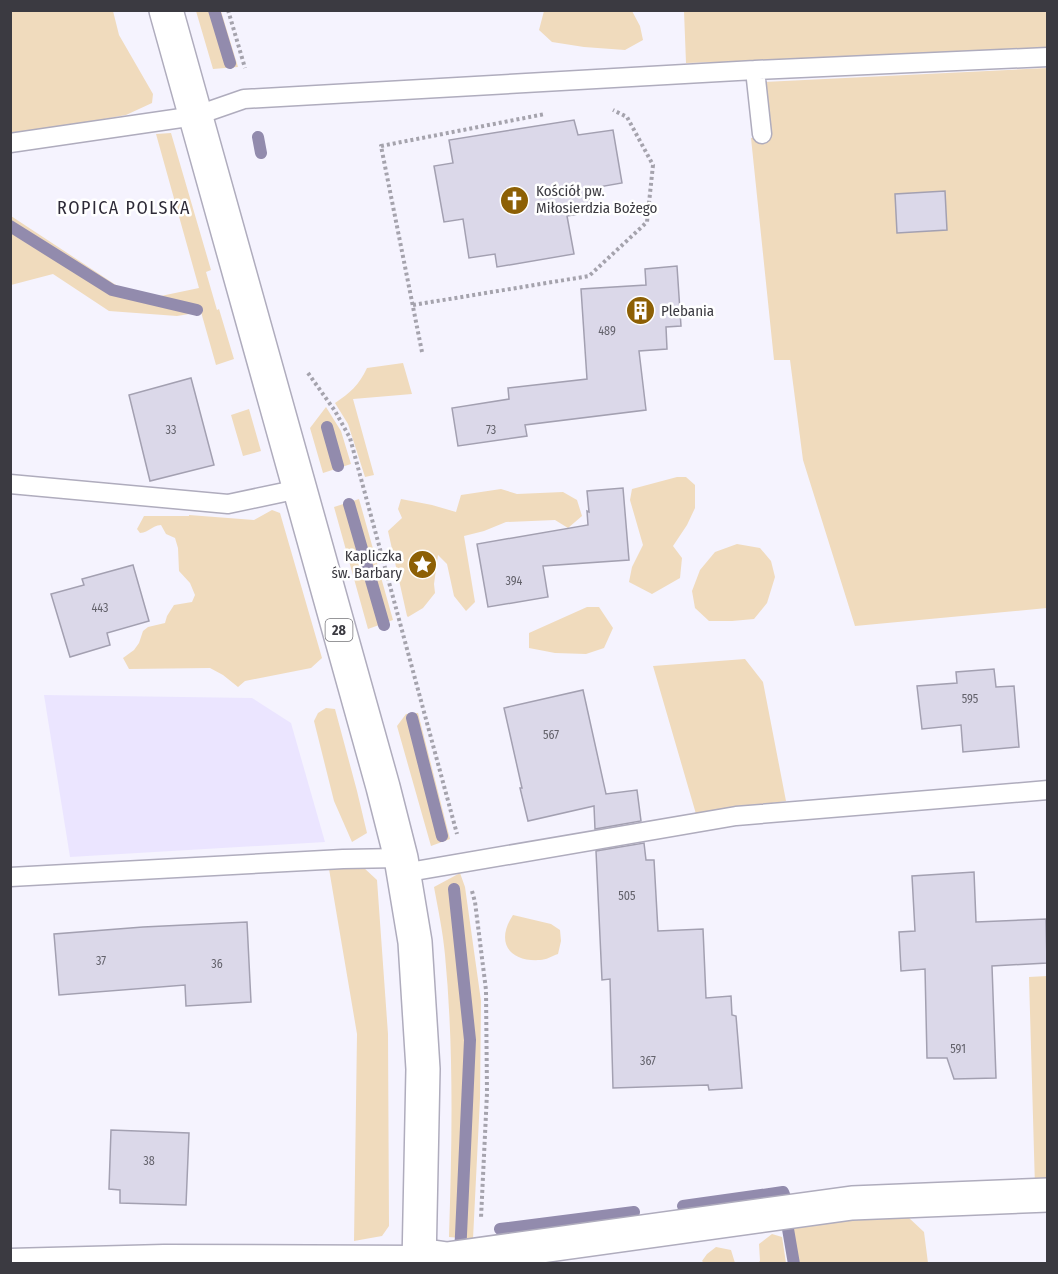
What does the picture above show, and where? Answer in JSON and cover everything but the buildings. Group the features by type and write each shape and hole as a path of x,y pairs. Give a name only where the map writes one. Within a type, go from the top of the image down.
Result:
{"main road":[{"name":"28","path":"166,10 380,777 402,865 415,942 423,1069 448,1257"},
{"path":"448,1257 852,1203 1047,1195"}],"lane":[{"path":"10,143 195,116 244,99 755,70 1047,57"},
{"path":"755,70 762,134"},
{"path":"10,484 228,504 299,489"},
{"path":"10,877 344,859 402,865 464,862 736,816 1047,790"},
{"path":"10,1258 164,1254 448,1257"}],"path":[{"path":"228,10 248,78 244,99"},
{"path":"413,305 589,276 647,222 653,165 627,117 610,108"},
{"path":"422,352 381,146 555,112"},
{"path":"303,366 351,438 475,902 486,990 487,1093 448,1257"}],"shaded area":[{"path":"11,11 113,11 119,35 153,94 152,103 126,115 11,136"},
{"path":"196,11 221,11 238,67 213,69"},
{"path":"544,11 632,11 640,26 643,40 625,50 552,42 539,30"},
{"path":"684,11 1047,11 1047,53 686,63"},
{"path":"1047,68 1047,608 855,626 803,460 790,360 774,360 751,138 770,135 764,82"},
{"path":"171,133 211,270 206,272 234,359 216,365 201,312 177,316 109,311 53,274 11,285 11,216 119,287 156,297 199,288 156,134"},
{"path":"403,363 412,394 353,399 374,475 365,477 348,424 335,403 354,388 367,368"},
{"path":"326,407 341,431 351,464 323,473 310,428"},
{"path":"249,409 261,451 243,456 231,415"},
{"path":"677,477 686,477 695,485 695,508 673,546 682,558 680,578 652,594 629,582 632,567 643,545 630,500 632,489"},
{"path":"501,489 517,494 563,492 577,500 582,516 568,528 555,520 506,522 464,536 475,602 466,611 454,596 447,564 438,555 435,593 423,608 408,617 388,531 402,518 398,509 401,499 456,512 461,495"},
{"path":"359,499 393,620 368,629 334,507"},
{"path":"272,510 280,513 322,658 311,668 245,681 238,687 210,668 129,669 123,658 134,650 143,631 148,627 165,623 174,605 192,602 195,595 190,583 179,571 175,538 166,534 161,525 140,533 137,529 144,516 189,515 254,520"},
{"path":"737,544 760,548 771,561 775,577 767,603 754,619 709,621 695,608 692,591 700,570 715,552"},
{"path":"587,607 599,607 613,628 604,648 586,654 555,653 529,648 529,633"},
{"path":"745,659 763,682 786,801 696,814 653,666"},
{"path":"44,695 252,698 291,723 325,842 70,857"},
{"path":"326,708 335,709 367,833 352,842 334,801 314,721 318,713"},
{"path":"418,713 450,839 431,846 397,726 406,714"},
{"path":"363,867 377,880 388,1034 389,1226 382,1236 354,1241 357,1034 329,869"},
{"path":"460,873 465,887 481,1001 480,1098 473,1239 449,1237 450,1026 444,946 434,887"},
{"path":"513,915 551,924 560,930 561,941 558,954 547,959 529,960 513,954 505,942 505,934"},
{"path":"1047,976 1047,1186 1035,1187 1029,977"},
{"path":"908,1217 924,1232 928,1263 791,1263 784,1221"},
{"path":"772,1234 782,1237 786,1263 758,1263 760,1261 759,1244"},
{"path":"716,1247 731,1250 735,1263 704,1263 702,1261 707,1254"}],"waterway":[{"path":"214,10 230,63"},
{"path":"258,137 261,153"},
{"path":"10,226 112,290 197,310"},
{"path":"327,427 338,466"},
{"path":"349,504 384,625"},
{"path":"412,718 442,836"},
{"path":"454,889 470,1040 460,1256"},
{"path":"683,1206 783,1192 785,1197"},
{"path":"500,1229 634,1212"},
{"path":"788,1229 794,1264"}],"place":[{"name":"Kościół pw. Miłosierdzia Bożego","path":"515,200"},
{"name":"Plebania","path":"640,311"},
{"name":"Kapliczka św. Barbary","path":"423,565"}],"district":[{"name":"ROPICA POLSKA","path":"124,208"}]}
